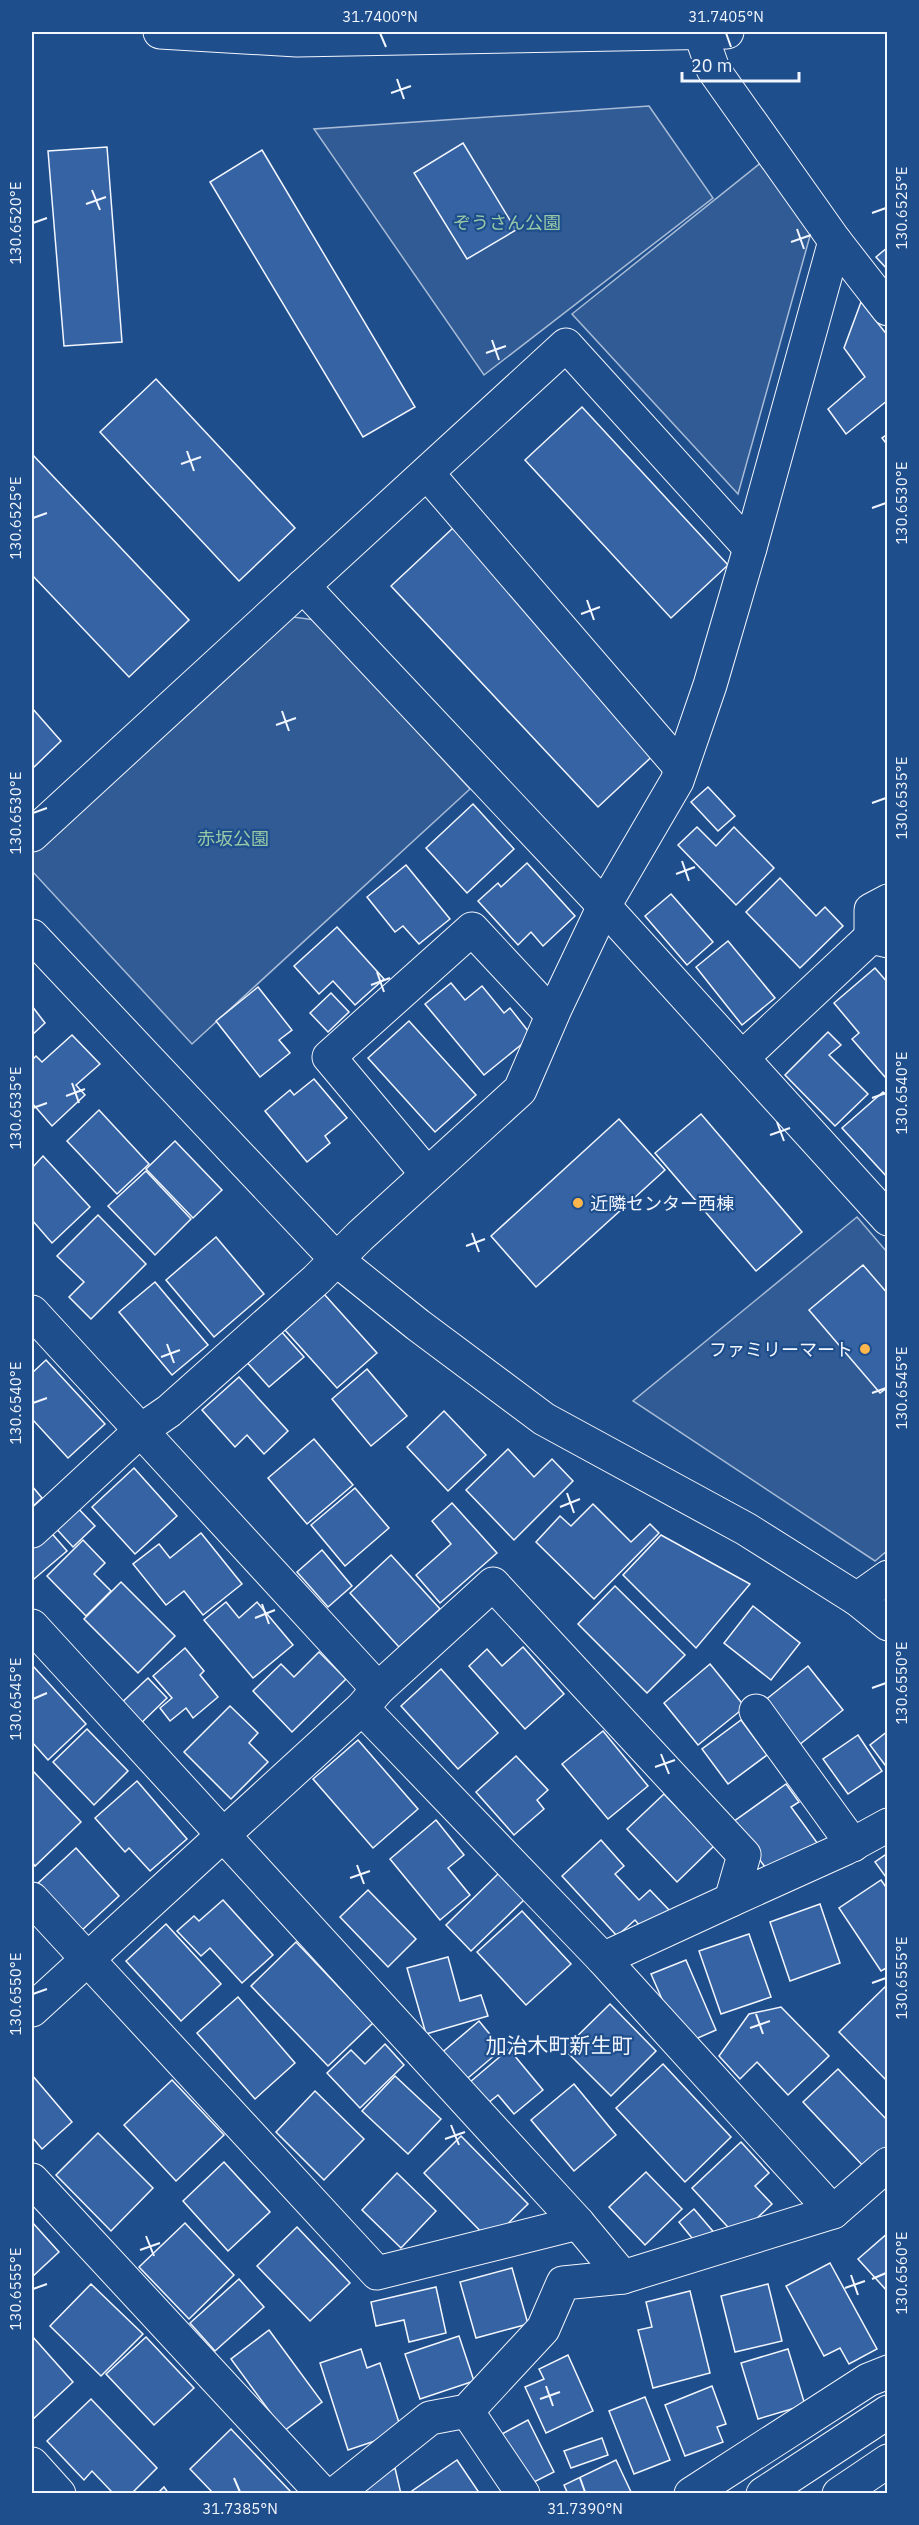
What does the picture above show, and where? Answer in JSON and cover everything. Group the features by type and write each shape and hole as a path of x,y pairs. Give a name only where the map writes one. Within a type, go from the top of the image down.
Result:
{"main road":[{"path":"160,32 297,40 727,32"},
{"path":"700,32 713,69 835,241 888,309"},
{"path":"32,1531 140,1431 169,1411 338,1260 360,1236 520,1090 552,1015 604,906 677,781 710,685 835,241"},
{"path":"32,835 566,345 750,548"},
{"path":"427,473 681,768"},
{"path":"303,586 604,906 888,1219"},
{"path":"742,1058 879,939 871,910 888,901"},
{"path":"427,1174 329,1057 472,929 552,1015"},
{"path":"32,936 338,1260 418,1325 544,1419 746,1529 857,1599 888,1624"},
{"path":"32,1312 140,1431 370,1698 833,2212"},
{"path":"857,1599 888,1577"},
{"path":"32,2010 493,1584 744,1855 731,1900"},
{"path":"32,1626 578,2223 622,2277"},
{"path":"756,1711 853,1845"},
{"path":"603,1959 853,1845 888,1826"},
{"path":"32,1899 377,2273 578,2223"},
{"path":"335,2493 430,2418 467,2411 543,2329 564,2283 622,2277 833,2212 888,2164"},
{"path":"32,2180 323,2493"},
{"path":"691,2493 868,2380 888,2372"},
{"path":"467,2411 523,2493"},
{"path":"763,2493 887,2413"},
{"path":"838,2493 888,2461"},
{"path":"32,2464 59,2493"}],"shaded area":[{"name":"ぞうさん公園","path":"649,106 713,198 484,375 314,129"},
{"path":"768,157 815,218 738,494 572,314"},
{"name":"赤坂公園","path":"293,617 315,620 470,789 192,1044 32,871 32,853"},
{"path":"857,1217 887,1252 888,1550 875,1561 633,1401"}],"building":[{"path":"463,143 516,230 467,259 414,173"},
{"path":"107,147 122,342 64,346 48,151"},
{"path":"262,150 415,407 363,437 210,182"},
{"path":"888,247 888,270 876,257"},
{"path":"861,302 888,336 888,400 846,434 828,409 865,377 844,348"},
{"path":"156,379 295,528 239,581 100,432"},
{"path":"582,407 728,565 671,618 525,460"},
{"path":"888,434 888,446 882,438"},
{"path":"32,454 189,620 129,677 32,575"},
{"path":"453,528 660,749 598,807 391,586"},
{"path":"32,708 61,741 32,769"},
{"path":"708,787 735,816 718,831 691,802"},
{"path":"473,804 514,849 467,893 426,848"},
{"path":"697,827 716,846 734,827 774,868 736,905 678,845"},
{"path":"527,863 575,916 543,946 531,932 518,945 478,901 498,883 501,887"},
{"path":"406,865 450,919 419,944 403,926 395,932 367,897"},
{"path":"780,878 816,916 825,907 843,926 800,968 746,912"},
{"path":"671,894 713,942 687,965 645,916"},
{"path":"337,927 384,979 355,1005 333,981 319,994 294,966"},
{"path":"728,941 775,998 742,1025 696,967"},
{"path":"875,968 888,983 888,1075 885,1077 852,1039 859,1033 834,1003"},
{"path":"451,983 465,1000 482,986 504,1013 510,1008 532,1036 484,1075 425,1004"},
{"path":"258,987 292,1030 279,1040 290,1053 260,1077 216,1021"},
{"path":"331,993 349,1012 328,1032 310,1013"},
{"path":"32,1006 45,1023 32,1035"},
{"path":"409,1021 476,1095 435,1132 368,1058"},
{"path":"828,1032 841,1045 829,1055 868,1094 835,1126 785,1075"},
{"path":"72,1035 100,1064 76,1085 85,1095 52,1126 32,1103 32,1060 36,1056 42,1062"},
{"path":"314,1079 347,1118 325,1136 330,1143 307,1162 265,1111 290,1090 294,1095"},
{"path":"883,1092 888,1097 888,1178 842,1128"},
{"path":"99,1110 149,1164 117,1194 67,1141"},
{"path":"701,1114 802,1232 756,1271 655,1153"},
{"name":"近隣センター西棟","path":"619,1119 665,1170 536,1287 491,1236"},
{"path":"175,1141 222,1190 193,1218 146,1169"},
{"path":"43,1156 90,1207 52,1243 32,1220 32,1168"},
{"path":"146,1171 191,1219 155,1255 108,1206"},
{"path":"98,1215 146,1264 91,1319 69,1297 84,1282 57,1256"},
{"path":"216,1237 264,1294 214,1337 166,1280"},
{"name":"ファミリーマート","path":"863,1265 888,1294 888,1387 880,1393 809,1310"},
{"path":"155,1282 208,1345 172,1375 119,1312"},
{"path":"324,1294 377,1353 337,1388 285,1330"},
{"path":"279,1329 304,1357 269,1387 244,1359"},
{"path":"46,1360 105,1424 68,1458 32,1421 32,1373"},
{"path":"367,1369 407,1416 371,1446 332,1399"},
{"path":"239,1377 288,1431 264,1454 247,1435 235,1447 202,1410"},
{"path":"444,1411 486,1455 448,1491 407,1447"},
{"path":"314,1439 353,1485 307,1524 268,1478"},
{"path":"508,1449 534,1477 552,1459 573,1481 514,1540 466,1490"},
{"path":"134,1468 177,1516 135,1554 92,1507"},
{"path":"32,1486 42,1498 32,1507"},
{"path":"355,1488 389,1528 345,1566 311,1525"},
{"path":"73,1503 95,1526 73,1547 51,1523"},
{"path":"452,1503 497,1553 440,1603 416,1575 451,1544 432,1521"},
{"path":"593,1504 631,1542 650,1524 659,1533 594,1599 536,1542 560,1516 571,1526"},
{"path":"48,1529 67,1551 34,1579 32,1576 32,1544"},
{"path":"201,1533 242,1584 203,1615 184,1591 166,1605 133,1564 159,1544 170,1558"},
{"path":"661,1535 750,1584 696,1648 623,1575"},
{"path":"83,1540 105,1563 94,1574 111,1591 86,1616 47,1576"},
{"path":"322,1550 352,1586 328,1607 297,1572"},
{"path":"391,1555 440,1609 399,1647 350,1593"},
{"path":"121,1582 175,1636 138,1673 84,1619"},
{"path":"615,1586 685,1655 647,1693 578,1624"},
{"path":"226,1602 239,1618 257,1602 293,1645 253,1678 204,1620"},
{"path":"753,1606 800,1643 771,1680 724,1643"},
{"path":"523,1647 564,1694 525,1729 469,1666 487,1649 502,1666"},
{"path":"185,1648 204,1671 200,1675 218,1697 193,1718 186,1708 170,1721 160,1708 172,1698 153,1676"},
{"path":"319,1652 346,1679 292,1732 253,1691 281,1664 294,1677"},
{"path":"710,1664 745,1707 698,1745 664,1703"},
{"path":"33,1666 86,1724 48,1760 32,1742"},
{"path":"808,1666 843,1710 799,1745 764,1701"},
{"path":"441,1669 498,1733 458,1769 401,1706"},
{"path":"148,1678 167,1698 136,1728 117,1707"},
{"path":"230,1706 258,1733 249,1743 268,1762 231,1799 184,1752"},
{"path":"741,1720 767,1755 728,1784 702,1749"},
{"path":"87,1729 128,1771 94,1805 53,1762"},
{"path":"603,1731 648,1786 608,1819 562,1764"},
{"path":"888,1731 888,1769 870,1745"},
{"path":"858,1735 882,1771 848,1794 823,1759"},
{"path":"358,1740 418,1809 373,1848 313,1779"},
{"path":"516,1756 548,1790 537,1800 544,1809 514,1835 476,1792"},
{"path":"34,1772 81,1822 35,1866 32,1862 32,1774"},
{"path":"137,1781 187,1839 150,1871 129,1848 125,1852 95,1818"},
{"path":"786,1784 799,1802 791,1807 818,1844 772,1877 733,1822"},
{"path":"664,1794 714,1846 677,1882 627,1829"},
{"path":"436,1820 464,1855 448,1868 470,1895 440,1920 390,1859"},
{"path":"601,1840 624,1866 615,1874 639,1900 650,1890 671,1912 647,1934 635,1920 617,1936 562,1876"},
{"path":"76,1848 119,1896 81,1931 37,1884"},
{"path":"888,1853 888,1880 875,1862"},
{"path":"501,1871 526,1898 471,1951 446,1925"},
{"path":"881,1880 888,1890 888,1967 881,1971 839,1908"},
{"path":"368,1890 416,1939 388,1967 340,1917"},
{"path":"223,1900 273,1955 242,1983 210,1948 201,1956 177,1931 194,1916 199,1921"},
{"path":"820,1904 840,1963 790,1981 770,1922"},
{"path":"522,1911 571,1964 526,2005 477,1952"},
{"path":"166,1924 221,1984 181,2021 126,1961"},
{"path":"749,1934 771,1997 721,2014 699,1951"},
{"path":"296,1942 373,2023 328,2066 251,1986"},
{"path":"448,1957 460,2001 481,1995 488,2016 426,2034 407,1968"},
{"path":"686,1960 716,2030 682,2045 651,1974"},
{"path":"888,1984 888,2082 839,2032"},
{"path":"238,1997 295,2063 255,2099 197,2033"},
{"path":"610,2004 656,2051 611,2096 564,2049"},
{"path":"781,2007 829,2056 788,2095 757,2062 740,2079 719,2056 749,2014"},
{"path":"479,2021 502,2049 462,2083 439,2055"},
{"path":"385,2044 404,2065 360,2108 327,2073 351,2050 365,2064"},
{"path":"509,2049 543,2090 514,2114 498,2095 488,2103 470,2082"},
{"path":"663,2064 731,2137 685,2182 616,2108"},
{"path":"838,2069 888,2121 888,2146 865,2168 803,2102"},
{"path":"32,2075 72,2122 42,2149 32,2137"},
{"path":"395,2076 441,2119 408,2154 362,2111"},
{"path":"172,2080 224,2135 176,2181 124,2125"},
{"path":"574,2084 616,2135 574,2171 531,2120"},
{"path":"315,2091 364,2139 324,2180 276,2132"},
{"path":"98,2133 153,2188 111,2231 56,2175"},
{"path":"461,2136 528,2204 490,2241 424,2173"},
{"path":"741,2142 769,2173 755,2186 772,2204 737,2237 692,2188"},
{"path":"224,2162 270,2212 228,2251 183,2201"},
{"path":"646,2172 682,2209 645,2245 609,2207"},
{"path":"397,2173 436,2211 401,2248 362,2210"},
{"path":"694,2209 717,2236 701,2249 679,2222"},
{"path":"32,2222 59,2252 32,2277"},
{"path":"185,2223 234,2275 189,2319 139,2267"},
{"path":"297,2227 350,2283 310,2321 257,2266"},
{"path":"888,2233 888,2292 858,2259"},
{"path":"830,2263 877,2349 849,2364 840,2348 824,2356 786,2286"},
{"path":"512,2268 528,2324 476,2338 460,2282"},
{"path":"239,2279 264,2307 215,2351 190,2323"},
{"path":"91,2284 143,2334 101,2376 50,2326"},
{"path":"768,2284 782,2341 735,2352 721,2296"},
{"path":"436,2287 446,2333 409,2342 404,2320 376,2326 371,2302"},
{"path":"690,2291 710,2373 653,2388 638,2330 652,2327 646,2302"},
{"path":"269,2330 322,2402 284,2431 231,2359"},
{"path":"32,2336 73,2382 32,2420"},
{"path":"459,2336 474,2381 420,2399 405,2354"},
{"path":"146,2337 194,2388 154,2425 106,2374"},
{"path":"361,2349 367,2368 380,2363 402,2432 348,2450 320,2363"},
{"path":"788,2349 805,2405 758,2419 741,2363"},
{"path":"568,2355 593,2411 546,2433 525,2387 544,2379 539,2369"},
{"path":"712,2386 726,2424 717,2427 723,2442 685,2456 665,2405"},
{"path":"645,2397 670,2460 634,2474 609,2411"},
{"path":"91,2399 157,2468 131,2494 109,2494 111,2491 92,2471 84,2480 47,2441"},
{"path":"528,2420 554,2472 526,2486 500,2435"},
{"path":"231,2429 291,2492 289,2494 214,2494 190,2469"},
{"path":"602,2438 608,2455 571,2468 564,2451"},
{"path":"457,2460 480,2494 414,2494 412,2491"},
{"path":"616,2460 632,2494 568,2494 564,2485"},
{"path":"395,2468 401,2494 357,2494 357,2491"},
{"path":"164,2487 169,2494 157,2494"}],"place":[{"name":"近隣センター西棟","path":"578,1203"},
{"name":"ファミリーマート","path":"865,1349"}],"district":[{"name":"加治木町新生町","path":"559,2045"}]}
